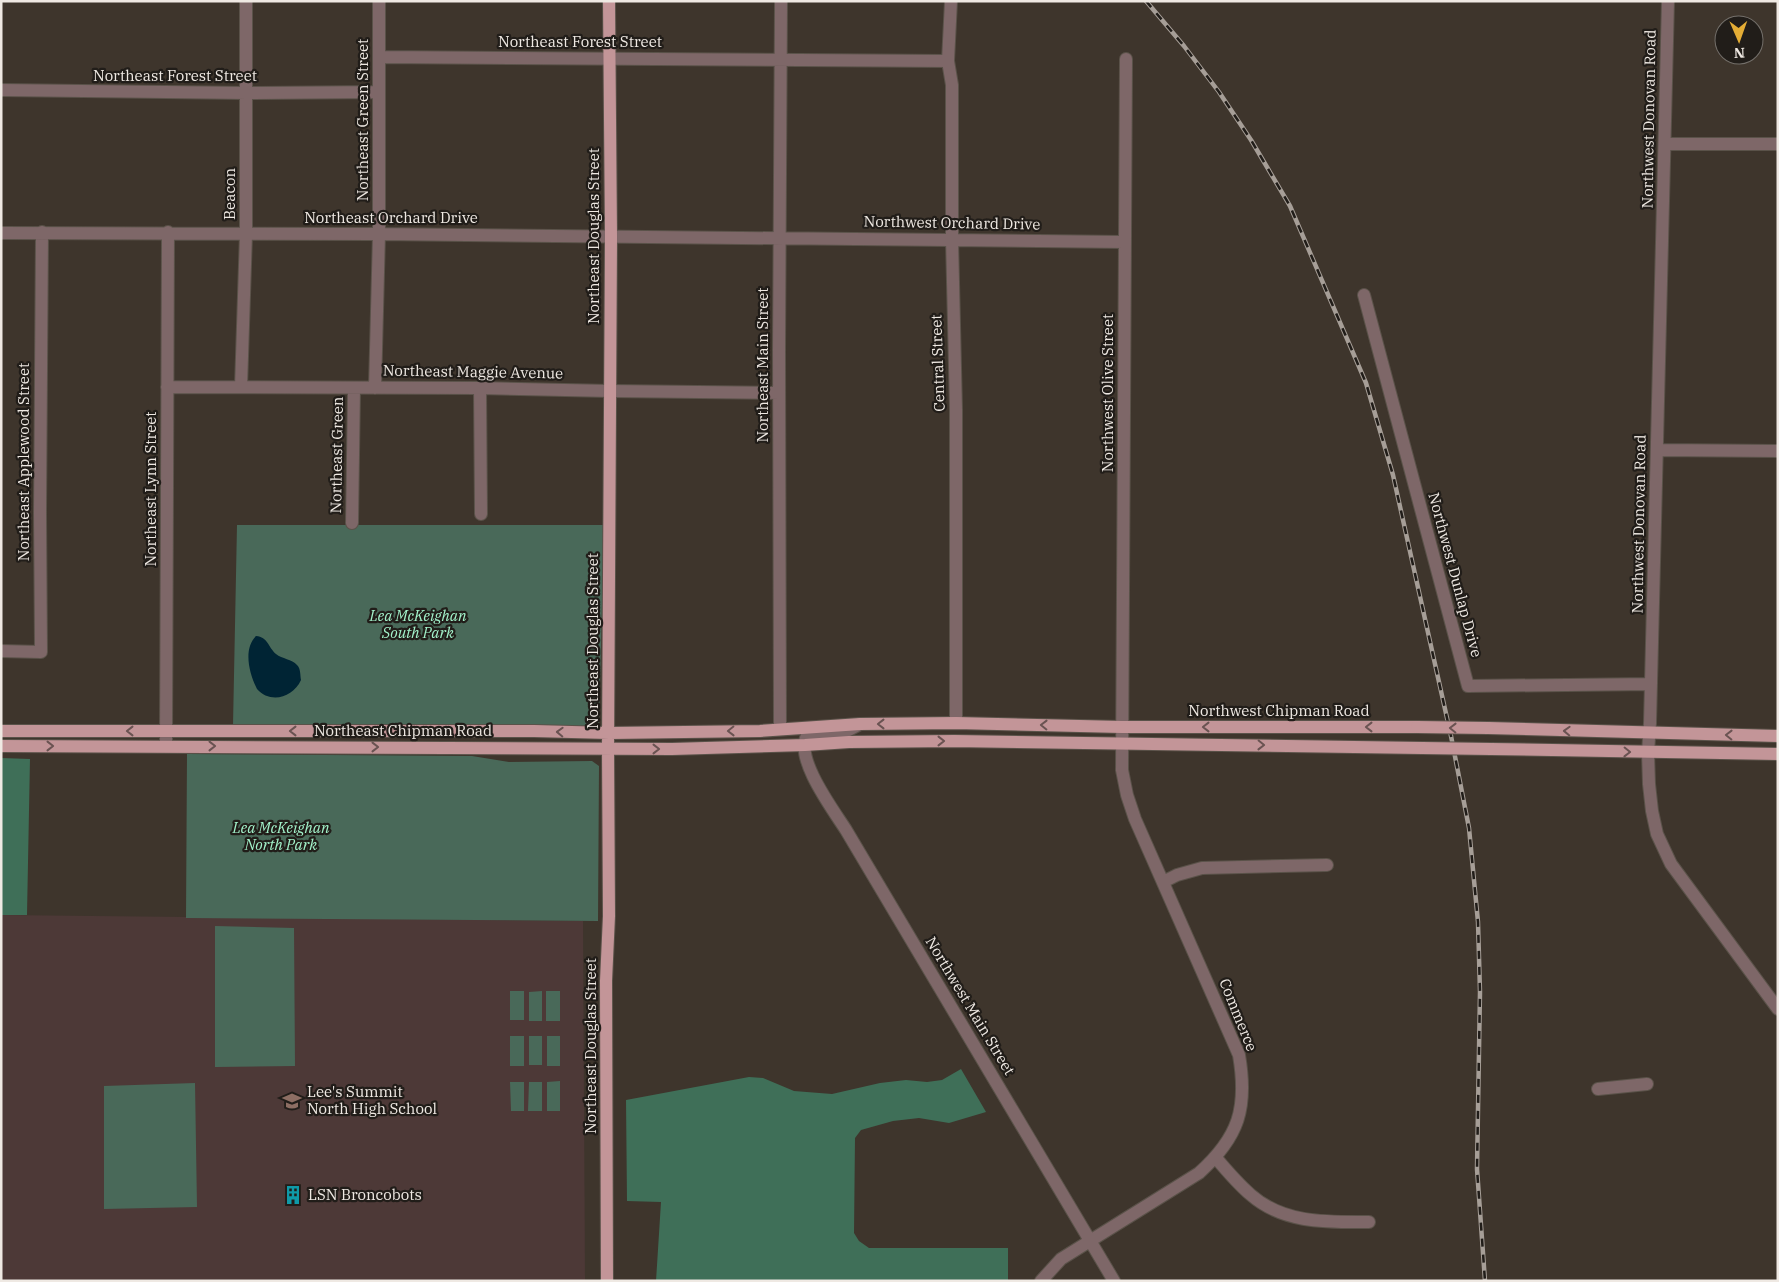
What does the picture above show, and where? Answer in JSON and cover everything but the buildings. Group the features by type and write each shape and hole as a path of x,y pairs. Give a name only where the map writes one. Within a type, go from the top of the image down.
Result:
{"main road":[{"name":"Northeast Douglas Street","path":"607,1281 606,981 609,916 611,238 609,1"},
{"name":"Northwest Chipman Road","path":"780,729 860,724 1122,727 1417,727 1778,736"},
{"name":"Northeast Chipman Road","path":"1,731 534,731 609,733 760,731 780,729"},
{"path":"805,745 896,741 1122,743 1778,754"},
{"name":"Northeast Chipman Road","path":"1,746 608,749 805,745"}],"street":[{"name":"Beacon","path":"242,387 246,234 246,1"},
{"name":"Northeast Green Street","path":"375,388 379,234 379,1"},
{"name":"Northeast Main Street","path":"780,729 781,1"},
{"name":"Central Street","path":"951,1 948,61 952,85 952,239 956,410 956,724"},
{"name":"Northwest Donovan Road","path":"1668,1 1648,753 1652,811 1657,834 1671,864 1778,1008"},
{"name":"Northeast Forest Street","path":"379,57 948,61"},
{"name":"Northwest Olive Street","path":"1122,743 1126,59"},
{"name":"Northeast Forest Street","path":"1,90 247,93 379,92"},
{"path":"1665,144 1778,144"},
{"name":"Northeast Orchard Drive","path":"1,232 780,238"},
{"name":"Northeast Applewood Street","path":"1,651 41,652 42,232"},
{"name":"Northeast Lynn Street","path":"166,746 168,232"},
{"name":"Northwest Orchard Drive","path":"780,238 1124,242"},
{"name":"Northwest Dunlap Drive","path":"1364,296 1468,686 1651,684"},
{"name":"Northeast Maggie Avenue","path":"167,387 480,388 610,392 779,393"},
{"name":"Northeast Green","path":"352,523 354,388"},
{"path":"480,388 480,514"},
{"path":"1657,450 1778,451"},
{"path":"805,745 807,736 845,732 860,724"},
{"name":"Commerce","path":"1041,1281 1061,1259 1200,1174 1224,1148 1233,1131 1243,1100 1243,1080 1239,1055 1126,795 1122,770 1122,743"},
{"name":"Northwest Main Street","path":"805,745 810,773 846,830 1114,1281"},
{"path":"1163,882 1178,875 1202,868 1327,865"},
{"path":"1598,1088 1647,1084"},
{"path":"1216,1158 1252,1196 1271,1209 1293,1217 1317,1221 1370,1222"}],"shaded area":[{"name":"Lee's Summit North High School","path":"1,915 583,921 585,1281 1,1281"}],"green space":[{"name":"Lea McKeighan South Park","path":"237,525 604,525 599,726 233,725"},
{"name":"Lea McKeighan North Park","path":"187,754 472,756 509,762 592,761 599,766 598,921 186,918"},
{"path":"1,758 30,759 27,915 1,915"},
{"path":"215,926 294,928 295,1066 215,1067"},
{"path":"510,991 524,991 524,1020 510,1020"},
{"path":"542,991 542,1021 529,1021 529,992"},
{"path":"546,991 560,991 560,1021 546,1021"},
{"path":"510,1036 524,1036 524,1066 510,1066"},
{"path":"529,1036 542,1036 542,1065 529,1065"},
{"path":"547,1036 560,1036 560,1066 547,1066"},
{"path":"961,1069 986,1112 949,1123 919,1118 893,1121 861,1130 855,1138 854,1233 859,1241 869,1248 1008,1248 1008,1281 656,1281 661,1202 627,1201 626,1100 749,1077 763,1078 794,1091 832,1094 880,1083 906,1080 927,1082 942,1080"},
{"path":"560,1081 560,1111 547,1111 547,1082"},
{"path":"510,1082 524,1082 524,1111 511,1111"},
{"path":"529,1082 542,1082 542,1111 528,1111"},
{"path":"195,1083 197,1207 104,1209 104,1086"}],"water":[{"path":"256,636 263,638 276,654 295,663 300,670 301,680 293,691 287,695 281,697 268,696 262,694 257,689 250,669 248,654 252,641"}],"railway":[{"path":"1146,1 1219,92 1251,140 1290,206 1366,383 1393,475 1451,736 1469,828 1478,922 1480,992 1477,1169 1485,1281"}],"place":[{"name":"Lee's Summit North High School","path":"292,1101"},
{"name":"LSN Broncobots","path":"293,1195"}]}
